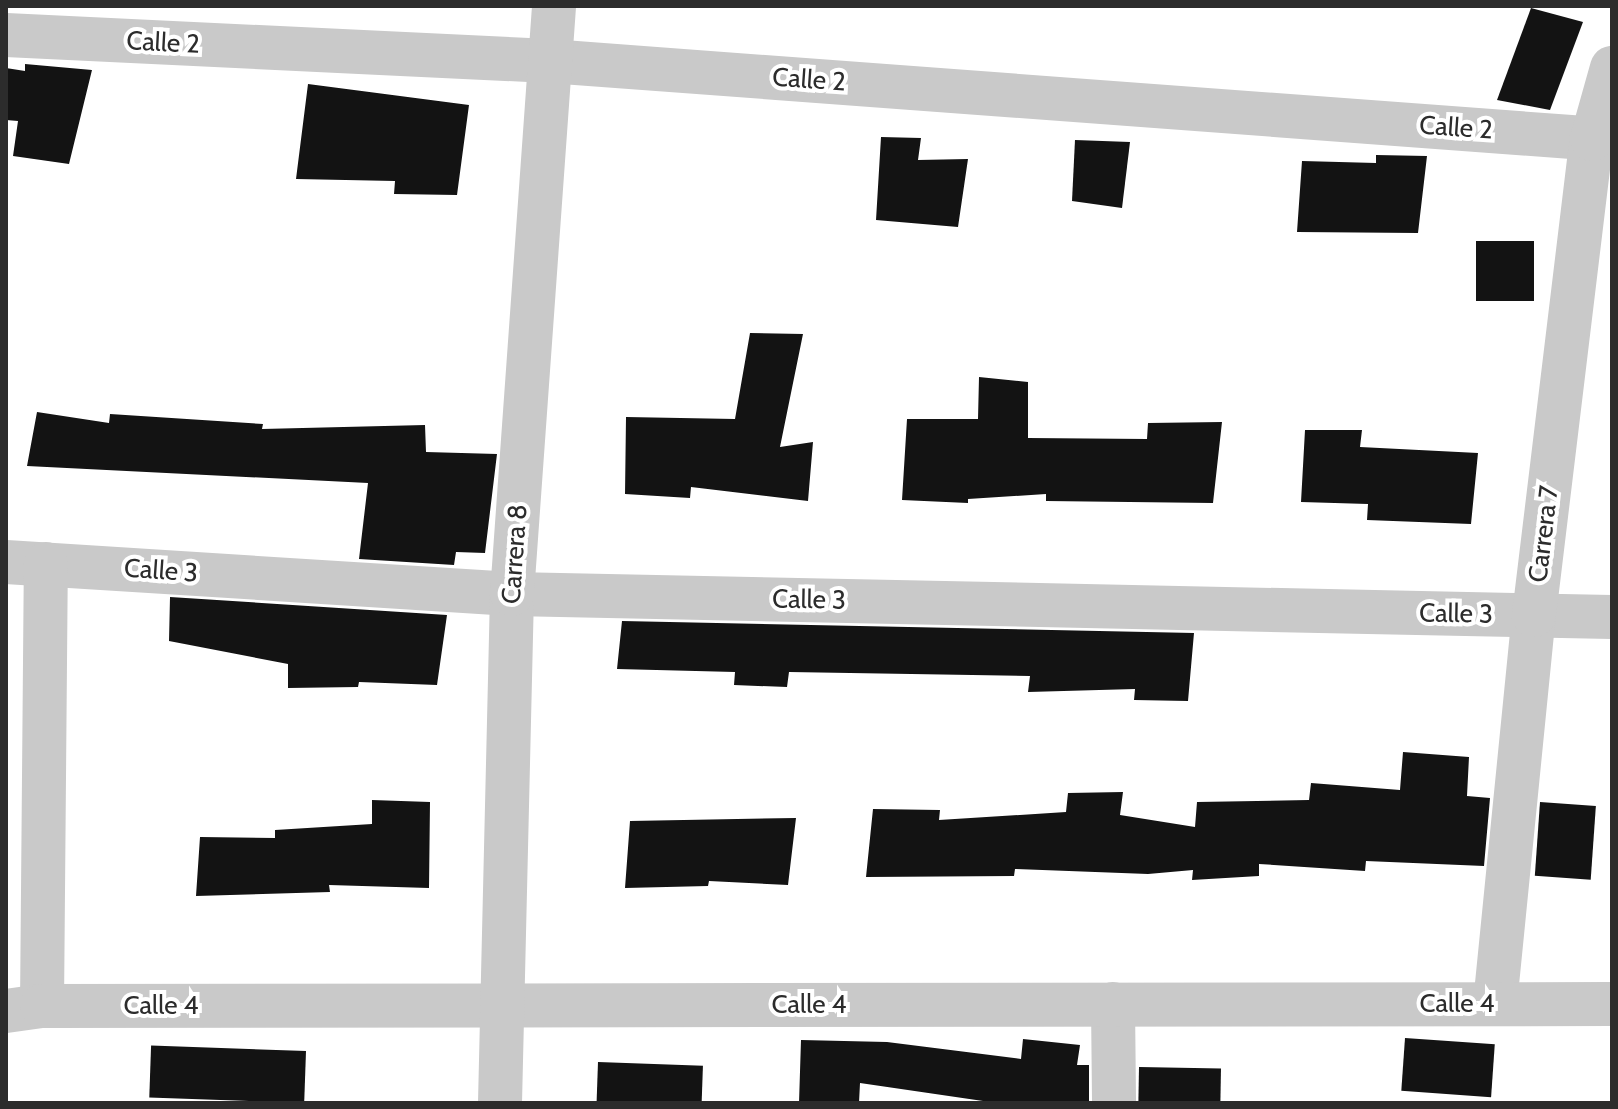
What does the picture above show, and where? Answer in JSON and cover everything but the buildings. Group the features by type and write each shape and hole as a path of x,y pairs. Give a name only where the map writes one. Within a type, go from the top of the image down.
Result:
{"street":[{"name":"Carrera 8","path":"500,1103 512,594 554,6"},
{"name":"Calle 2","path":"6,35 549,61 1602,139"},
{"name":"Carrera 7","path":"1495,1004 1534,615 1612,68"},
{"name":"Calle 3","path":"26,563 512,594 1612,617"},
{"path":"24,1008 26,563"},
{"path":"1113,1004 1114,1103"},
{"name":"Calle 4","path":"24,1008 1612,1004"}]}
